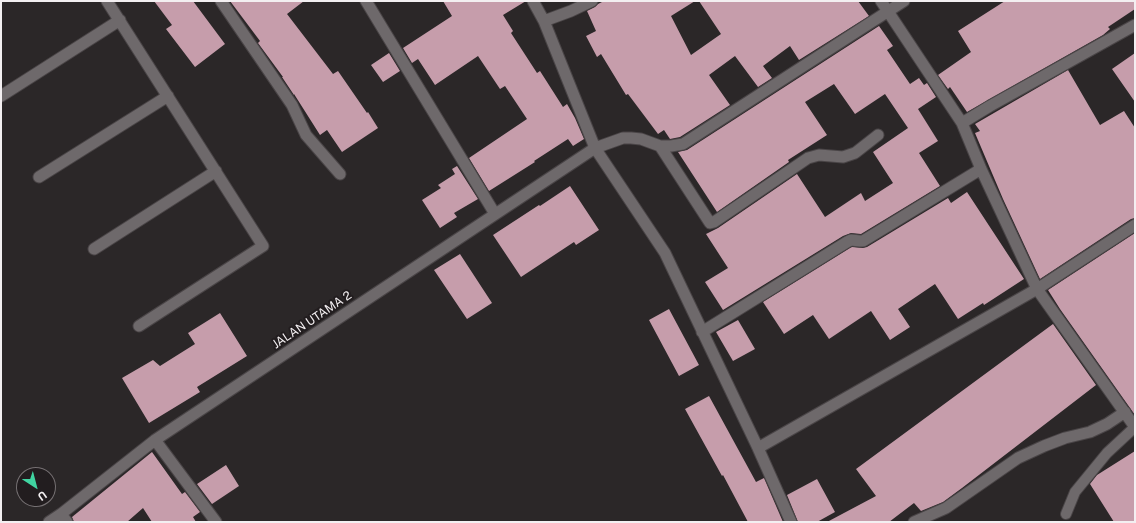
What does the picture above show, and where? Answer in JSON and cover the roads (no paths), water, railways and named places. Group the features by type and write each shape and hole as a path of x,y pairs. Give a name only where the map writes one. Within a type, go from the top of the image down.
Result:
{"street":[{"path":"107,1 263,246 139,326"},
{"path":"221,1 292,105 306,135 340,174"},
{"path":"366,1 495,214"},
{"path":"533,1 544,21 595,148 665,253 758,448 790,522"},
{"path":"544,21 592,1"},
{"path":"881,1 962,123 981,169 1037,289 1135,427"},
{"path":"660,146 683,144 904,1"},
{"path":"1,96 120,20"},
{"path":"962,123 1135,25"},
{"path":"40,177 168,96"},
{"path":"660,146 710,223 714,222 808,158 819,154 842,157 855,153 878,135"},
{"name":"JALAN UTAMA 2","path":"49,522 64,518 155,440 595,148 622,138 640,139 660,146"},
{"path":"702,332 847,242 851,240 860,242 863,241 981,169"},
{"path":"94,249 216,171"},
{"path":"758,448 1037,289 1135,225"},
{"path":"914,522 946,508 1018,458 1065,438 1090,432 1107,424 1125,412"},
{"path":"155,440 216,522"}],"lane":[{"path":"1066,514 1075,492 1107,453 1135,427"}]}
